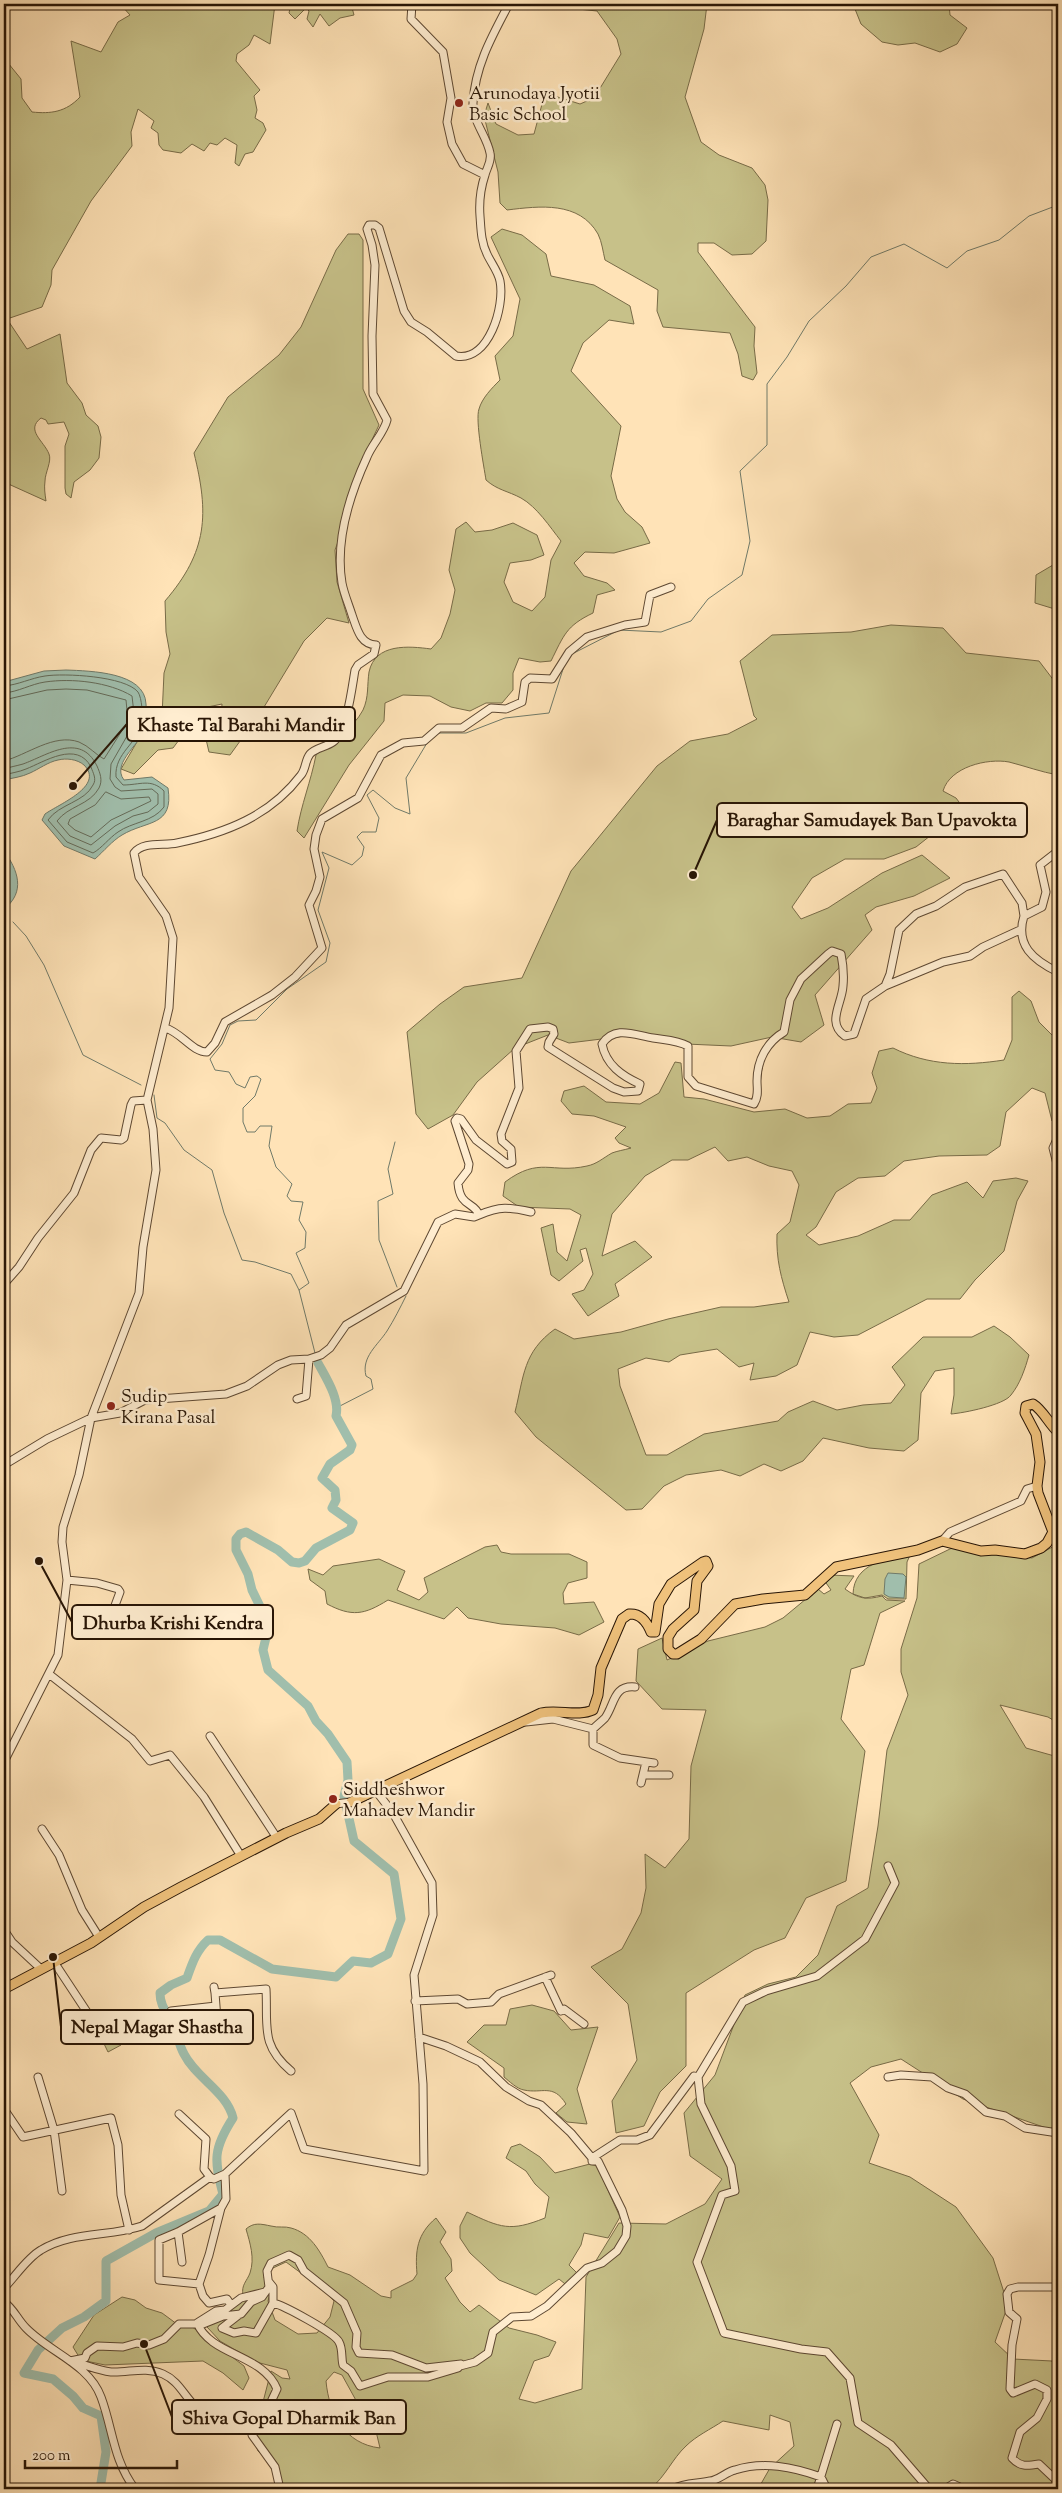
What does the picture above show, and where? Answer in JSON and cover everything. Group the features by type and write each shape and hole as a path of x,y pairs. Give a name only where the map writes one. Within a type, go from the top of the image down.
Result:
{"main road":[{"path":"351,1802 521,1722 552,1710 587,1713 593,1710 598,1695 601,1668 622,1619 629,1614 640,1616 651,1632 655,1632 659,1604 671,1584 703,1562 706,1562 708,1566 697,1580 694,1610 673,1629 668,1637 668,1649 673,1654 677,1654 701,1639 735,1604 763,1598 799,1597 805,1595 836,1566 918,1550 942,1541 981,1552 995,1550 1020,1555 1041,1548 1047,1543 1053,1532 1037,1486 1040,1462 1036,1434 1026,1416 1026,1406 1029,1404 1037,1407 1049,1425 1058,1432"},
{"path":"4,1989 99,1937 144,1907 277,1838 320,1819 336,1804"}],"street":[{"path":"412,4 411,19 443,52 451,98 447,122 452,144 463,164 485,175"},
{"path":"4,1762 49,1674 60,1647 66,1580 62,1534 79,1475 91,1418 139,1293 143,1247 156,1170 153,1129 147,1100 169,1008 172,931 160,906 139,877 134,852 142,846 175,844 214,834 251,820 264,812 300,777 309,755 337,738 349,707 355,670 376,651 376,645 367,643 360,636 344,591 341,567 342,538 355,488 370,450 387,420 373,394 374,265 372,244 367,229 369,225 374,224 379,228 407,318 456,356 470,356 480,349 490,333 500,302 498,274 486,253 482,240 480,208 490,155 474,116 473,102 482,56 509,4"},
{"path":"165,1028 177,1033 201,1052 207,1052 215,1043 226,1022 272,995 295,977 322,948 309,905 320,877 314,849 316,835 322,820 358,798 381,755 403,743 424,741 438,728 462,728 491,708 506,708 522,702 525,682 530,678 552,678 569,652 588,637 625,625 646,622 650,594 671,587"},
{"path":"1024,916 1042,906 1046,892 1040,865 1058,851"},
{"path":"884,986 890,974 899,930 916,914 936,906 965,887 1003,874 1022,903 1024,916 1020,930 1028,950 1045,966 1058,972"},
{"path":"479,1214 477,1210 463,1201 459,1192 458,1183 468,1170 469,1164 455,1119 461,1118 482,1145 507,1164 512,1162 511,1149 502,1141 500,1134 519,1088 516,1051 530,1029 548,1027 553,1029 554,1034 548,1042 548,1047 613,1088 631,1093 638,1091 640,1084 625,1077 610,1063 604,1054 602,1044 606,1038 615,1033 630,1032 647,1037 681,1042 688,1046 688,1077 696,1086 754,1104 757,1097 756,1079 766,1046 772,1039 784,1032 790,1000 801,979 832,951 842,954 843,985 835,1021 839,1032 845,1036 850,1036 854,1034 866,999 884,986 943,962 970,956 983,946 1020,930"},
{"path":"4,1284 19,1267 38,1238 74,1193 91,1150 101,1138 121,1140 124,1138 133,1101 147,1100"},
{"path":"1058,1137 1052,1148 1053,1157 1058,1168"},
{"path":"4,1465 47,1439 91,1418 120,1413 145,1400 159,1397 180,1398 226,1394 247,1386 278,1365 291,1360 309,1360 330,1348 349,1323 404,1291 438,1222 455,1214 474,1218 479,1214 512,1207 531,1212"},
{"path":"297,1400 306,1396 309,1360"},
{"path":"942,1541 950,1532 1021,1501 1027,1490 1037,1486"},
{"path":"66,1580 97,1583 118,1589 120,1592 107,1627"},
{"path":"49,1674 132,1739 150,1761 170,1755 204,1797 241,1856"},
{"path":"635,1687 627,1686 616,1693 606,1717 593,1729 593,1745 620,1758 654,1762"},
{"path":"521,1722 552,1719 593,1729"},
{"path":"210,1736 277,1838"},
{"path":"641,1783 646,1762"},
{"path":"643,1774 669,1775"},
{"path":"4,2288 40,2250 78,2236 129,2230 142,2226 212,2178 225,2174 290,2113 304,2149 424,2171 423,2084 414,1975 433,1915 432,1883 393,1813 376,1791"},
{"path":"336,1804 351,1802"},
{"path":"42,1830 60,1855 82,1910 99,1937"},
{"path":"888,1866 895,1883 865,1939 817,1976 766,1991 743,2002 698,2077 701,2104 731,2166 735,2191 722,2195 697,2262 724,2333 827,2352 850,2378 858,2423 891,2445 929,2489"},
{"path":"4,1930 12,1942 40,1969"},
{"path":"54,1962 87,2012"},
{"path":"415,2001 458,1999 467,2004 491,2002 499,1994 548,1976 561,2011 564,2009 584,2024"},
{"path":"217,2019 214,1990 266,1989 267,2033 270,2048 277,2059 291,2071"},
{"path":"171,2011 216,2006"},
{"path":"273,2303 293,2310 298,2316 334,2336 339,2341 343,2365 351,2371 360,2386 393,2376 428,2377 475,2362 488,2353 493,2332 512,2317 531,2316 547,2306 587,2268 602,2263 616,2250 626,2236 627,2226 622,2210 598,2160 592,2161 592,2158 572,2133 542,2105 529,2101 506,2086 480,2062 446,2046 420,2037"},
{"path":"888,2077 901,2075 932,2077 948,2088 965,2094 986,2112 1005,2116 1025,2128 1058,2133"},
{"path":"592,2158 620,2140 637,2140 650,2134 686,2084 694,2076 698,2077"},
{"path":"38,2077 54,2130 62,2191"},
{"path":"4,2110 23,2137 111,2118 118,2145 121,2195 129,2230"},
{"path":"179,2114 206,2139 204,2169 212,2178"},
{"path":"225,2174 226,2199 220,2208 209,2255 199,2284 203,2296 209,2303 227,2299 231,2305"},
{"path":"199,2284 159,2280 159,2240 178,2232 220,2208"},
{"path":"178,2232 182,2262"},
{"path":"268,2282 273,2287 273,2303 256,2333 244,2331 234,2333 222,2328 246,2310 251,2302 262,2298 268,2287 267,2270 271,2263 279,2258 294,2256 304,2271 344,2303 357,2333 356,2347 359,2353 392,2355 426,2368 452,2364 460,2366"},
{"path":"1058,2287 1018,2287 1010,2289 1007,2294 1009,2312 1017,2319 1012,2345 1010,2388 1012,2393 1017,2393 1035,2384 1047,2390 1047,2399 1037,2418 1020,2432 1012,2458 1018,2464 1026,2466 1039,2464 1058,2482"},
{"path":"197,2325 197,2323 211,2314 225,2310 242,2298 265,2292"},
{"path":"4,2302 17,2314 24,2326 44,2344 70,2361 92,2379 101,2397 119,2462 125,2476 135,2489"},
{"path":"197,2325 223,2316 240,2314"},
{"path":"70,2361 85,2358 87,2353 97,2346 123,2347 137,2343 149,2345 164,2339 179,2324 187,2322 197,2325 206,2336 230,2352 249,2360 274,2382 277,2388 270,2404 253,2429 252,2435 278,2472 280,2489"},
{"path":"70,2361 108,2372 144,2369 164,2375 173,2380 195,2406 204,2412 215,2418 253,2429"},
{"path":"817,2489 837,2424"},
{"path":"673,2489 684,2484 712,2481 738,2469 771,2464 800,2469 821,2477 827,2489"},
{"path":"945,2489 953,2484 964,2489"}],"shaded area":[{"path":"122,4 275,4 270,44 254,35 249,45 237,54 236,61 260,90 254,96 257,110 255,118 263,123 266,130 253,152 245,154 239,166 235,163 237,145 225,138 217,145 210,143 204,151 192,144 181,153 163,150 159,145 158,133 151,128 154,121 138,109 131,132 132,146 91,201 52,270 51,285 42,307 7,319 27,349 60,334 67,383 82,403 86,415 98,426 101,437 99,458 90,470 74,482 71,498 66,494 65,488 65,446 69,434 64,422 48,424 46,420 41,418 37,422 35,431 50,457 45,478 46,501 4,482 4,58 21,79 22,98 32,112 46,113 64,109 80,97 71,41 101,52 118,22 130,15"},
{"path":"291,4 351,4 354,15 340,18 329,26 320,14 313,27 307,19 309,11 306,8 295,19 289,13"},
{"path":"573,4 707,4 704,29 685,97 701,142 719,155 752,168 765,185 768,200 766,241 752,254 732,255 714,243 698,243 698,252 755,327 754,346 757,373 753,380 742,376 738,354 730,333 663,327 657,311 658,290 605,260 598,234 590,223 580,216 558,208 532,207 507,210 500,203 498,172 484,116 488,103 496,124 518,135 534,134 545,93 580,104 594,98 621,54 617,39 597,11 578,9"},
{"path":"853,4 949,4 950,15 967,28 957,44 940,52 915,43 898,45 882,42 861,24"},
{"path":"502,229 522,235 546,254 551,276 594,285 630,306 634,324 609,320 583,343 571,371 621,426 611,476 617,499 625,512 642,527 650,543 614,553 585,552 574,563 584,576 607,583 615,590 597,595 593,613 571,627 559,644 551,661 540,662 519,658 513,673 513,690 502,703 486,703 470,711 451,707 430,696 403,695 385,703 384,721 349,765 304,838 297,831 316,755 348,729 359,717 365,705 372,663 385,651 394,648 413,647 431,649 441,638 450,614 455,590 449,570 456,529 466,522 475,532 492,530 513,523 537,535 544,555 531,560 510,563 504,582 513,602 532,611 545,597 551,560 561,541 543,518 527,502 494,486 486,480 479,433 478,415 480,405 500,380 495,356 513,336 520,299 491,237"},
{"path":"348,234 359,234 363,240 363,389 379,425 368,448 355,495 335,550 337,582 349,623 327,618 304,641 261,712 230,755 209,752 205,735 221,720 222,704 203,708 173,748 158,750 134,774 121,769 147,725 162,716 164,673 170,654 166,632 165,601 190,565 201,531 202,495 194,453 228,397 279,355 301,327 336,250"},
{"path":"1058,562 1058,610 1035,603 1036,575"},
{"path":"891,625 943,628 966,653 1039,661 1058,686 1058,775 1000,761 990,761 970,766 953,776 943,791 956,798 968,814 935,832 916,847 884,859 845,859 812,878 792,907 801,919 828,908 882,873 922,855 950,878 914,896 876,907 865,915 872,930 815,995 824,1025 801,1042 772,1037 731,1046 686,1044 634,1035 569,1043 548,1035 515,1048 477,1082 453,1115 428,1129 416,1114 407,1032 440,1004 464,987 522,978 571,871 657,766 690,741 728,734 757,719 754,716 740,661 772,635 851,632"},
{"path":"1019,991 1031,1001 1039,1022 1058,1041 1058,1114 1052,1121 1045,1093 1032,1088 1006,1112 1000,1146 987,1155 939,1156 904,1161 885,1176 858,1178 836,1192 816,1227 806,1235 819,1245 858,1236 894,1220 910,1220 932,1195 967,1182 983,1198 993,1181 1016,1178 1028,1181 1017,1201 1004,1251 975,1280 960,1299 927,1299 858,1335 834,1337 810,1332 797,1365 776,1376 750,1380 754,1363 739,1367 717,1349 680,1355 669,1362 646,1358 618,1369 620,1386 646,1455 667,1455 704,1434 778,1421 788,1412 813,1401 837,1410 863,1405 891,1403 905,1385 892,1367 923,1337 972,1337 994,1326 1010,1337 1029,1355 1020,1381 1007,1399 974,1410 951,1414 954,1395 954,1368 935,1371 921,1393 918,1440 904,1451 869,1448 823,1438 803,1461 781,1471 764,1464 740,1476 721,1470 686,1475 664,1486 642,1509 626,1510 536,1437 515,1412 526,1366 544,1338 555,1329 574,1339 621,1332 721,1307 754,1307 789,1302 777,1252 777,1234 790,1222 799,1185 792,1171 769,1166 747,1157 728,1161 715,1147 688,1160 672,1160 645,1176 612,1214 602,1256 635,1241 652,1257 615,1284 619,1296 588,1316 572,1294 584,1290 593,1274 586,1248 580,1250 583,1261 559,1281 551,1275 541,1228 553,1224 557,1252 567,1261 581,1215 570,1209 519,1207 503,1196 505,1182 517,1174 537,1168 575,1168 587,1166 612,1153 631,1148 619,1143 615,1138 626,1127 594,1116 572,1114 561,1101 564,1091 584,1086 606,1102 640,1104 659,1093 675,1062 681,1063 684,1097 704,1099 754,1112 785,1109 807,1118 830,1116 848,1104 871,1103 877,1088 872,1073 879,1051 893,1048 920,1058 947,1063 961,1064 1004,1060 1012,1040 1012,997"},
{"path":"1058,1544 1058,1723 1048,1717 1000,1705 1026,1748 1058,1757 1058,2129 1049,2129 963,2099 901,2059 871,2067 850,2083 879,2135 869,2163 910,2177 956,2207 993,2258 1008,2305 995,2342 1013,2359 1052,2361 1058,2375 1058,2489 758,2489 770,2468 794,2446 790,2422 770,2415 769,2430 723,2421 690,2442 650,2489 276,2489 275,2467 258,2451 249,2427 263,2402 271,2371 282,2378 290,2379 287,2370 256,2362 220,2341 207,2327 208,2324 223,2318 243,2295 252,2262 246,2229 258,2224 289,2227 298,2230 314,2243 328,2267 350,2275 381,2296 391,2298 391,2291 413,2280 417,2274 416,2258 421,2237 436,2218 446,2232 440,2242 451,2259 452,2271 445,2278 460,2302 470,2312 479,2305 509,2328 556,2342 549,2356 534,2361 519,2399 535,2403 582,2389 586,2277 619,2223 666,2224 705,2204 722,2179 690,2156 684,2113 715,2075 745,1995 768,1984 796,1977 818,1955 837,1906 868,1888 887,1750 908,1695 901,1672 901,1649 917,1598 919,1564 952,1548 1032,1558","holes":["286,2262 320,2287 334,2301 330,2317 317,2333 298,2334 275,2320 268,2301 270,2293 264,2277 273,2268","334,2372 342,2375 358,2404 374,2423 380,2448 368,2445 348,2434 335,2416 326,2381"]},
{"path":"497,1545 501,1552 511,1554 569,1554 587,1562 587,1578 568,1583 563,1593 564,1604 594,1602 604,1622 579,1635 555,1628 501,1624 468,1618 457,1607 444,1619 388,1600 365,1611 344,1611 327,1604 325,1591 310,1580 308,1569 323,1575 333,1566 379,1559 405,1571 397,1590 419,1600 428,1592 424,1578 485,1547"},
{"path":"911,1553 907,1562 906,1599 888,1599 882,1595 865,1598 853,1594 859,1575 865,1569 882,1560"},
{"path":"829,1575 854,1576 845,1589 859,1597 871,1598 882,1596 886,1600 905,1601 880,1613 864,1665 851,1669 841,1719 865,1751 846,1881 806,1898 785,1938 754,1950 686,1993 686,2066 660,2092 644,2126 616,2133 612,2101 637,2060 628,2004 591,1967 622,1949 641,1913 646,1888 645,1854 665,1868 689,1839 691,1766 706,1710 662,1709 636,1681 638,1649 662,1638 667,1660 708,1641 765,1627 783,1618 818,1589 824,1594 831,1590 824,1580"},
{"path":"532,2005 554,2011 571,2030 598,2027 577,2089 587,2124 567,2122 556,2113 566,2104 556,2094 552,2091 524,2090 513,2085 504,2077 504,2068 467,2042 484,2025 506,2025 510,2009"},
{"path":"110,2014 121,2036 118,2038 121,2045 108,2052 93,2021"},
{"path":"520,2144 540,2157 555,2173 590,2164 597,2166 620,2217 608,2238 584,2233 581,2245 569,2265 582,2278 570,2288 559,2279 536,2295 499,2280 470,2253 460,2238 460,2226 467,2212 497,2225 506,2226 523,2225 545,2218 549,2197 535,2184 526,2171 506,2158 511,2147"},
{"path":"122,2297 135,2300 146,2308 162,2313 181,2327 191,2326 244,2366 249,2378 243,2390 223,2373 203,2361 105,2365 81,2360 73,2347 94,2315"}],"water":[{"path":"66,670 115,675 137,685 143,693 146,704 147,724 145,731 121,766 121,773 124,780 152,777 168,788 169,801 163,816 157,821 122,835 95,859 64,846 42,820 45,814 78,794 85,787 89,780 89,773 84,765 75,760 61,759 27,774 4,780 4,682 44,671"},
{"path":"4,851 13,866 18,881 15,895 4,909"},
{"path":"888,1573 903,1574 906,1577 904,1598 889,1597 884,1594 885,1579"}],"waterway":[{"path":"1058,170 1056,189 1058,200"},
{"path":"572,654 619,630 661,632 691,621 708,599 742,575 750,541 740,471 767,445 767,384 787,357 809,321 846,286 871,257 904,244 947,268 967,251 999,240 1029,216 1058,205"},
{"path":"438,733 466,733 505,718 549,713 564,666"},
{"path":"315,1353 299,1290 309,1283 296,1253 305,1248 306,1232 299,1220 303,1202 291,1201 287,1196 292,1184 276,1167 269,1146 272,1126 260,1126 255,1132 247,1132 243,1122 243,1108 255,1096 261,1079 257,1076 250,1077 245,1088 236,1084 229,1072 215,1070 210,1059 222,1044 230,1025 238,1021 256,1020 287,989 326,962 330,943 318,910 329,868 322,852 352,865 362,856 364,847 357,837 362,832 376,832 379,818 367,795 373,790 395,808 410,814 406,778 427,743"},
{"path":"13,922 26,936 44,965 83,1055 141,1085"},
{"path":"154,1095 157,1118 165,1123 184,1150 212,1170 224,1213 242,1260 255,1262 291,1274 299,1290"},
{"path":"395,1142 388,1169 393,1194 378,1201 379,1240 397,1287"},
{"path":"338,1407 373,1389 371,1379 366,1376 365,1369 368,1357 390,1327 406,1296"},
{"path":"100,2489 106,2452 101,2416 83,2408 73,2396 53,2379 24,2373 38,2350 62,2328 84,2317 106,2301 106,2261 156,2233 209,2211 223,2194 218,2172 217,2155 222,2138 233,2118 225,2100 189,2063 163,2006 160,1993 171,1985 187,1978 197,1953 208,1940 220,1940 272,1969 336,1977 353,1961 371,1963 388,1954 401,1919 394,1874 354,1841 344,1796 348,1780 347,1762 328,1734 316,1721 308,1706 268,1670 263,1650 269,1625 236,1550 236,1539 240,1534 246,1532 278,1550 292,1562 299,1563 305,1561 316,1548 350,1530 353,1523 332,1508 336,1500 335,1490 322,1478 330,1464 350,1450 352,1445 336,1416 337,1409 334,1396 318,1363"}],"place":[{"name":"Arunodaya Jyotii Basic School","path":"459,103"},
{"name":"Khaste Tal Barahi Mandir","path":"73,786"},
{"name":"Baraghar Samudayek Ban Upavokta","path":"693,875"},
{"name":"Sudip Kirana Pasal","path":"111,1406"},
{"name":"Dhurba Krishi Kendra","path":"39,1561"},
{"name":"Siddheshwor Mahadev Mandir","path":"333,1799"},
{"name":"Nepal Magar Shastha","path":"53,1957"},
{"name":"Shiva Gopal Dharmik Ban","path":"144,2344"}]}
